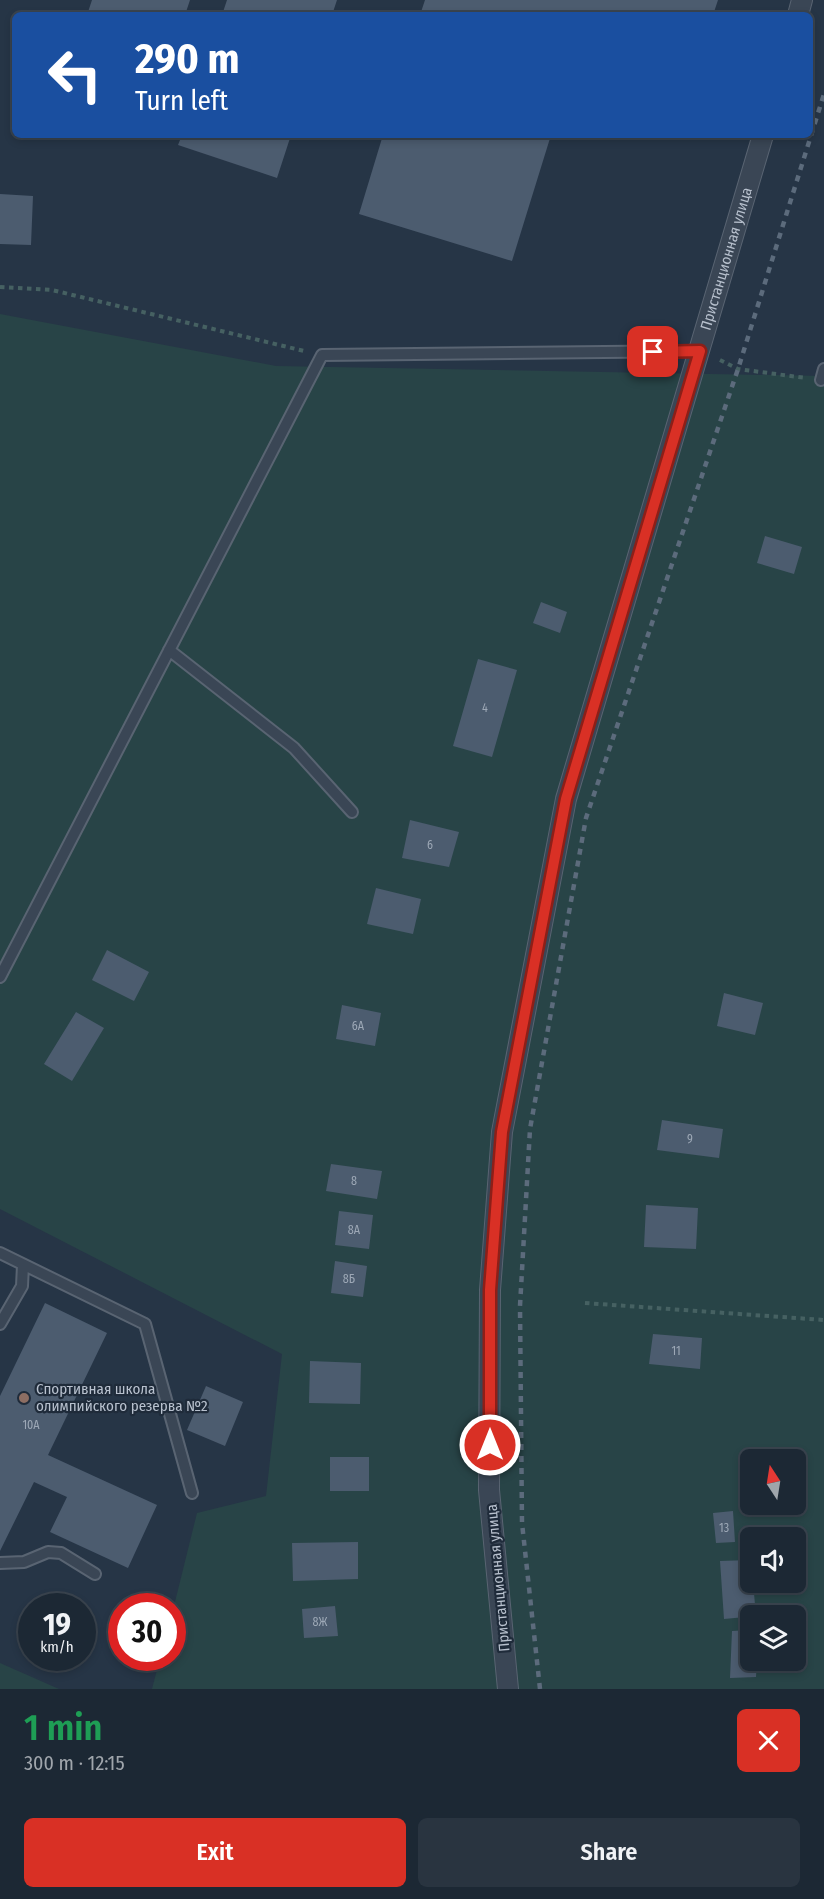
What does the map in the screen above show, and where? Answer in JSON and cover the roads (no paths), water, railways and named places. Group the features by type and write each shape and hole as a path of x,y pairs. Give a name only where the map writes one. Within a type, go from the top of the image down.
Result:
{"street":[{"name":"Пристанционная улица","path":"508,1689 489,1490 490,1290 502,1132 566,799 762,138"}],"lane":[{"path":"0,976 322,356 700,351"},
{"path":"169,650 294,748 352,812"},
{"path":"0,1253 145,1324 192,1493"},
{"path":"0,1324 22,1286 23,1265"},
{"path":"0,1563 24,1562 48,1552 61,1553 95,1574"}],"railway":[{"path":"813,129 824,94"},
{"path":"540,1689 522,1523 520,1306 530,1129 586,818 738,369 810,138"}],"place":[{"name":"Спортивная школа олимпийского резерва №2","path":"24,1398"}]}
